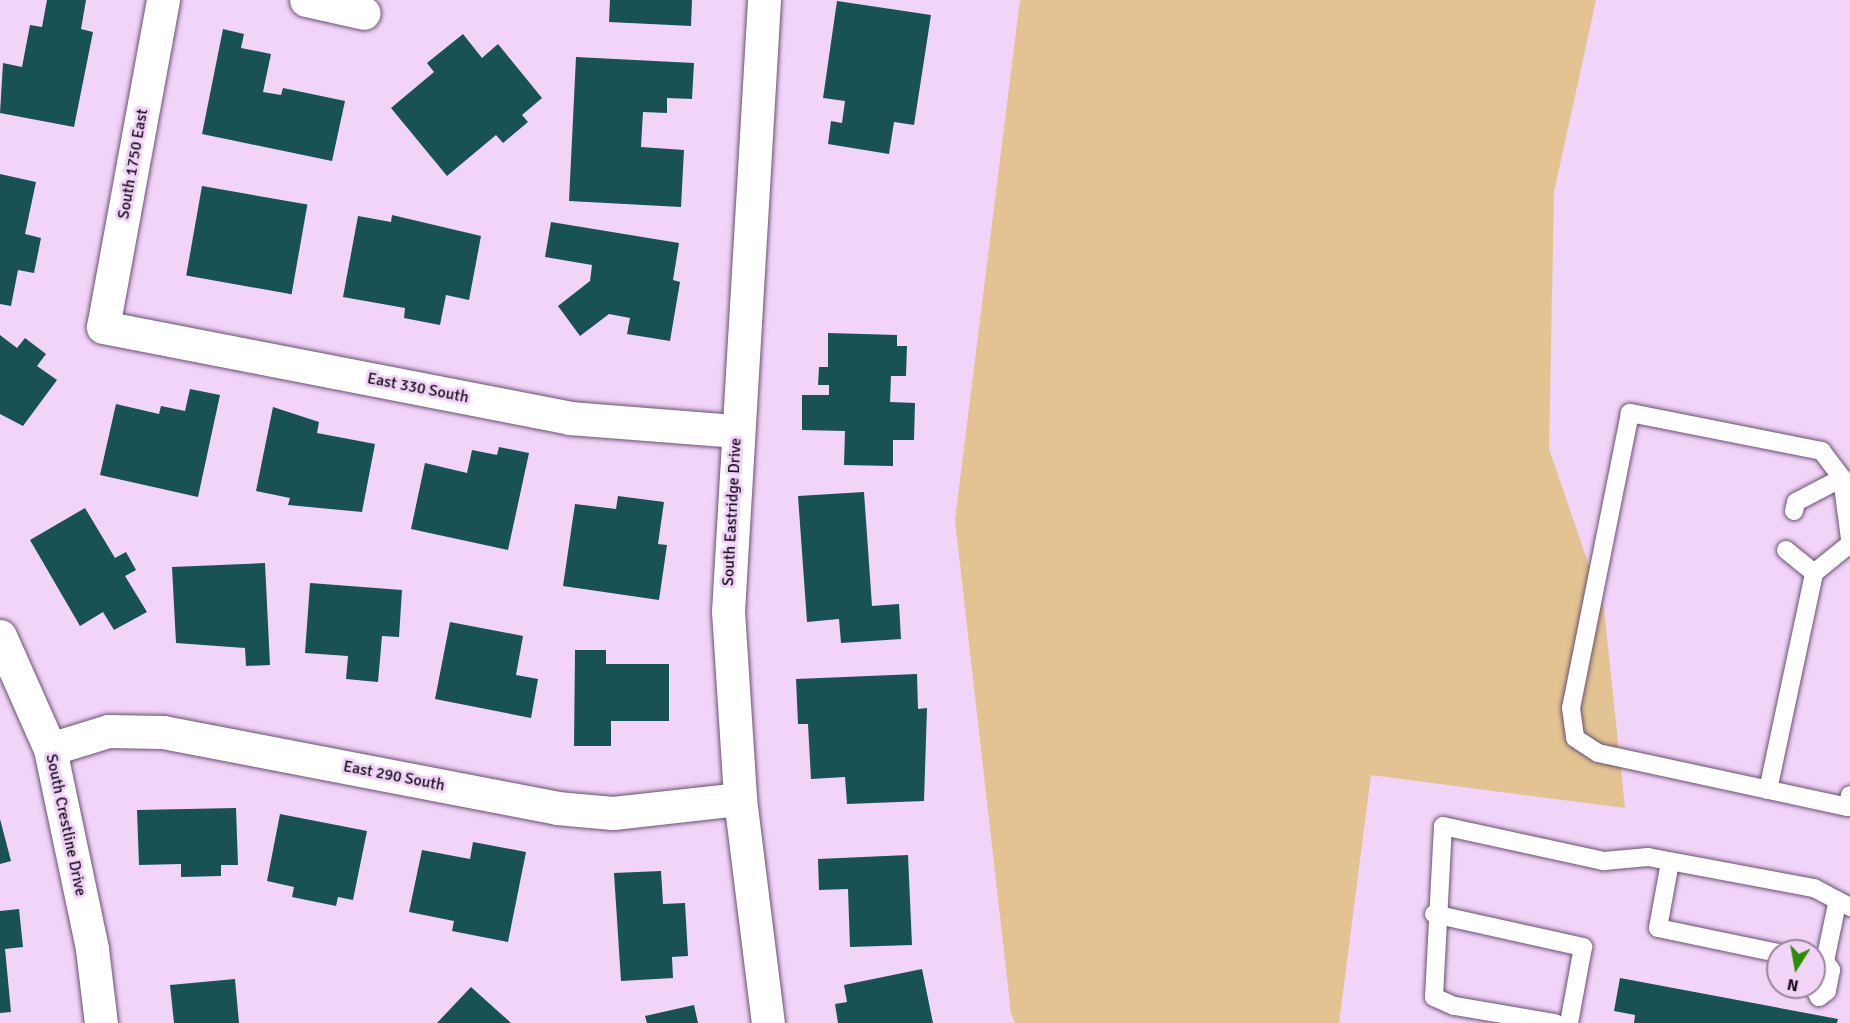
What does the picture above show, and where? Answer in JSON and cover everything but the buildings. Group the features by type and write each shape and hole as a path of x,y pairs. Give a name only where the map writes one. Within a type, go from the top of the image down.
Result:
{"street":[{"name":"South 1750 East","path":"103,327 163,0"},
{"path":"306,0 364,13"},
{"name":"South Eastridge Drive","path":"764,0 736,431 728,611 740,799 768,1023"},
{"name":"East 330 South","path":"103,327 570,418 736,431"},
{"name":"South Crestline Drive","path":"0,636 50,749 92,949 101,1023"},
{"name":"East 290 South","path":"50,749 108,731 163,732 557,808 613,813 740,799"}],"lane":[{"path":"1850,539 1842,478 1822,451 1630,413 1571,708 1575,738 1598,753 1848,807 1850,795"},
{"path":"1794,511 1796,502 1842,478"},
{"path":"1768,790 1814,573 1850,544"},
{"path":"1786,550 1814,573"},
{"path":"1555,1023 1454,1006 1434,997 1434,914 1443,826 1604,861 1670,861 1814,888 1843,906 1825,962 1817,968 1814,988 1818,1006"},
{"path":"1670,861 1658,928 1766,950"},
{"path":"1434,914 1583,947 1569,1023"}],"shaded area":[{"path":"1020,0 1596,0 1554,192 1549,449 1604,609 1625,808 1371,775 1339,1023 1015,1023 1011,1013 955,520"}]}
